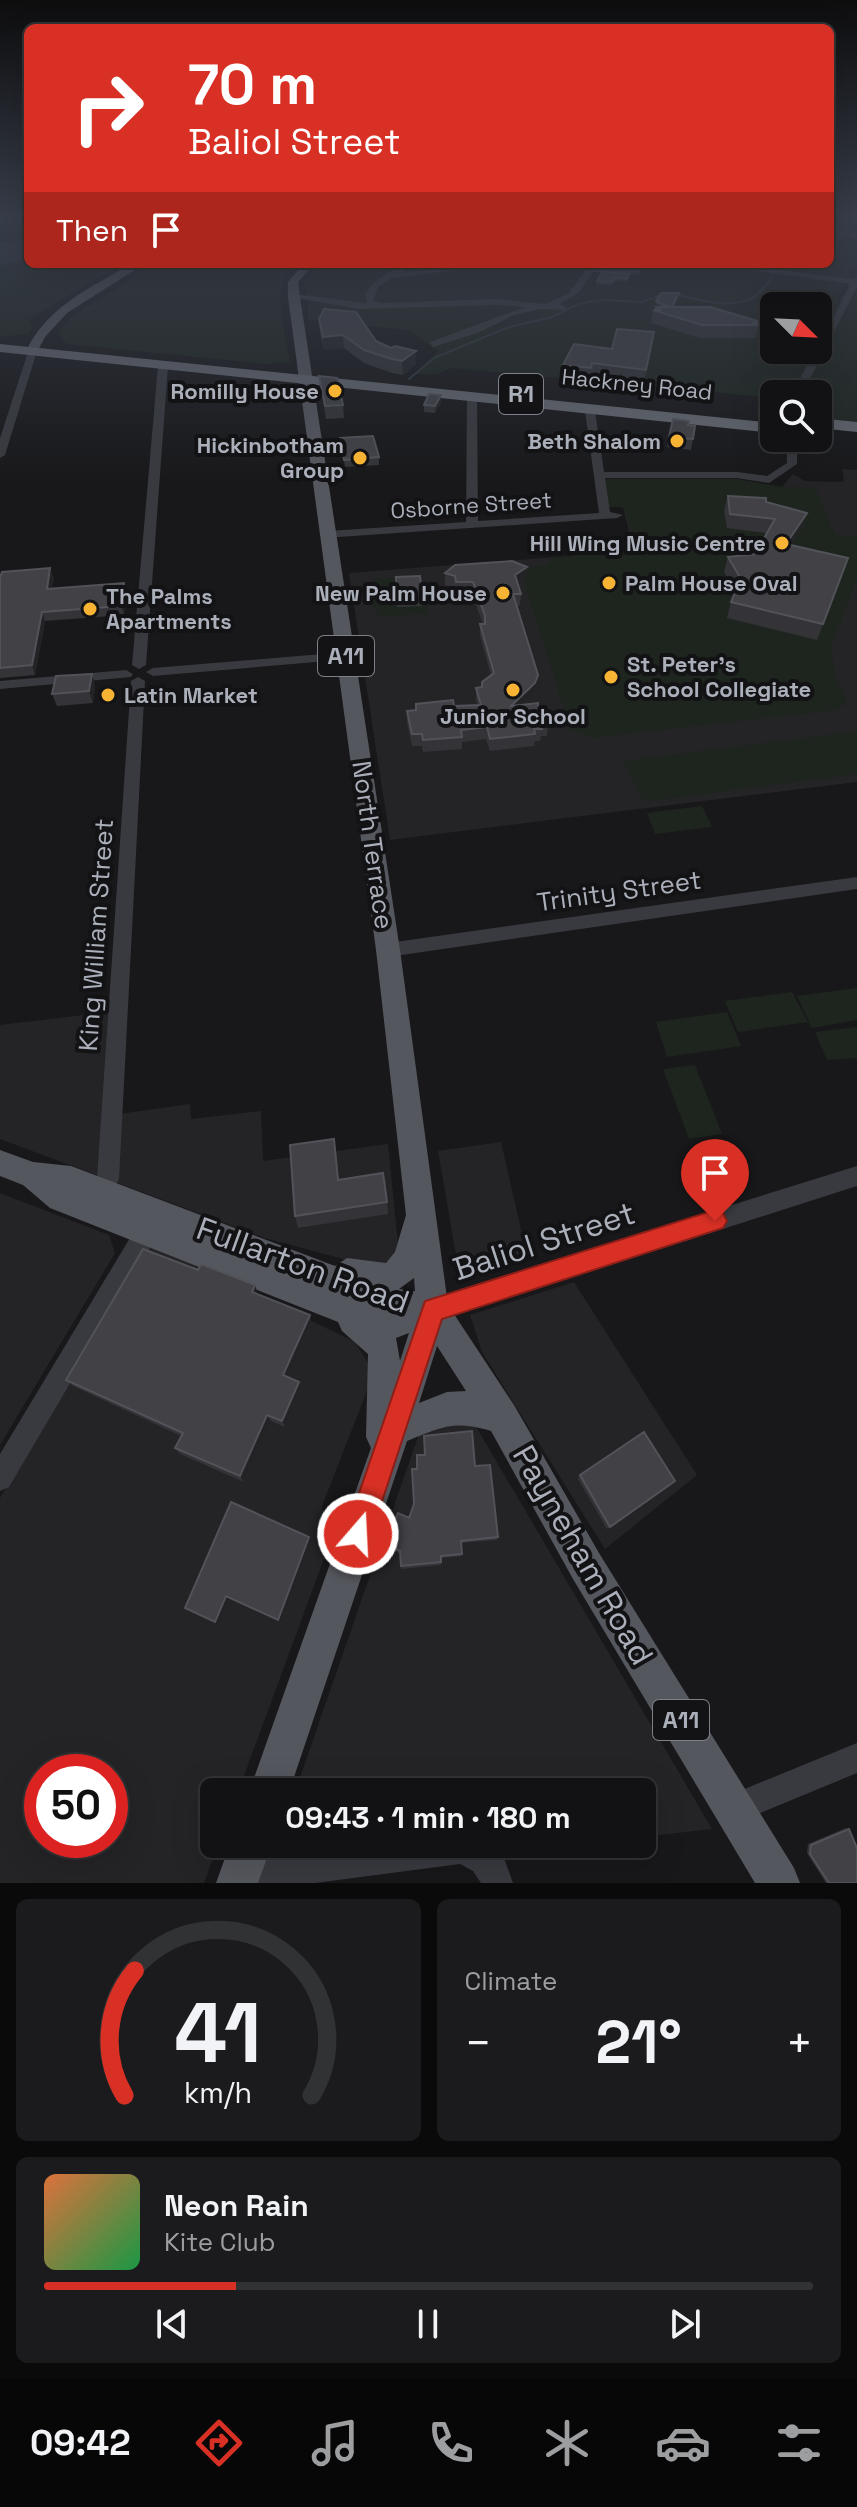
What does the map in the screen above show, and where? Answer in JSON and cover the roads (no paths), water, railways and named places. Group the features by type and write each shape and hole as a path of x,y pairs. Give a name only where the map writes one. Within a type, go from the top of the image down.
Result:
{"highway":[{"name":"R1","path":"0,341 90,358 305,372"},
{"name":"R1","path":"0,348 33,348 305,372"},
{"path":"25,369 44,359 90,358"},
{"name":"Hackney Road","path":"305,372 445,392 760,418"},
{"name":"Hackney Road","path":"445,392 472,399 760,427"},
{"path":"832,429 857,432"}],"main road":[{"path":"33,348 44,327 70,306"},
{"name":"North Terrace","path":"295,306 388,950 421,1193 433,1310"},
{"name":"Fullarton Road","path":"0,1163 33,1175 71,1179 390,1303 433,1310"},
{"name":"Fullarton Road","path":"33,1175 60,1198 386,1325 433,1310"},
{"path":"106,1193 114,1204 148,1224 147,1231"},
{"path":"274,1257 371,1281 395,1276 410,1258 421,1193"},
{"path":"339,1307 384,1347 386,1417 379,1475"},
{"path":"274,1778 433,1310"},
{"name":"Payneham Road","path":"433,1310 502,1417 586,1566 779,1883"},
{"path":"395,1429 447,1409 464,1407 502,1417"}],"street":[{"path":"433,344 480,329 501,316 544,306 562,308"},
{"path":"804,380 843,306"},
{"path":"0,455 33,348"},
{"name":"King William Street","path":"106,1193 139,673 166,362"},
{"path":"472,399 472,525"},
{"path":"590,411 599,475 737,475 769,480 792,464 792,452"},
{"name":"Osborne Street","path":"328,535 611,515 599,475"},
{"path":"0,685 346,656"},
{"name":"Trinity Street","path":"388,950 857,883"},
{"name":"Baliol Street","path":"433,1310 857,1176"},
{"path":"0,1478 147,1231"},
{"path":"736,1808 857,1758"},
{"path":"242,1868 460,1848 475,1851 484,1858 495,1872 497,1883"}],"waterway":[{"path":"409,379 434,358 509,327 552,317 574,306"}],"place":[{"name":"Romilly House","path":"335,391"},
{"name":"Beth Shalom","path":"677,441"},
{"name":"Hickinbotham Group","path":"360,458"},
{"name":"Hill Wing Music Centre","path":"782,543"},
{"name":"Palm House Oval","path":"609,583"},
{"name":"New Palm House","path":"503,593"},
{"name":"The Palms Apartments","path":"90,609"},
{"name":"St. Peter's School Collegiate","path":"611,677"},
{"name":"Junior School","path":"513,690"},
{"name":"Latin Market","path":"108,695"}]}
